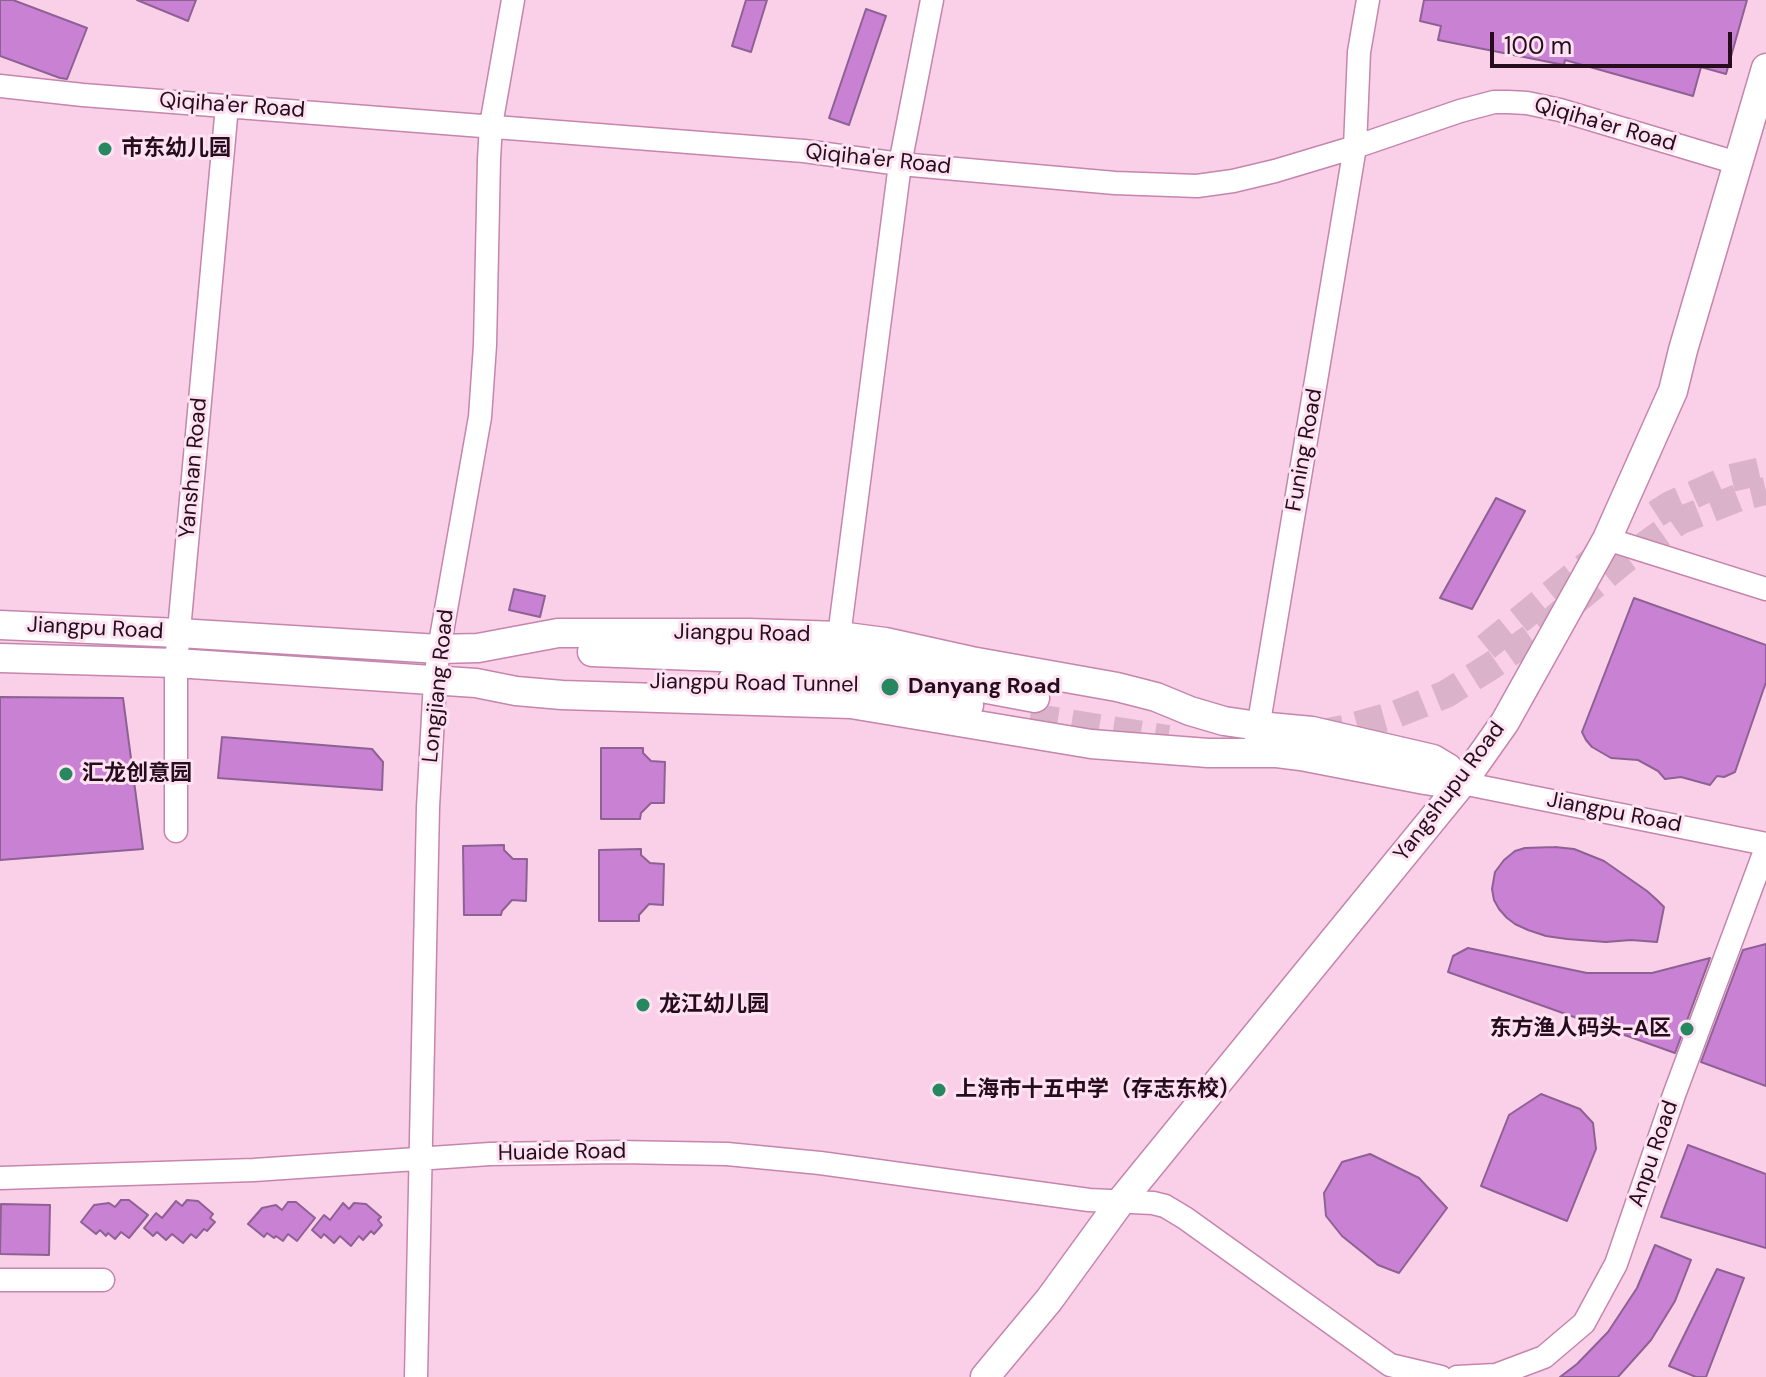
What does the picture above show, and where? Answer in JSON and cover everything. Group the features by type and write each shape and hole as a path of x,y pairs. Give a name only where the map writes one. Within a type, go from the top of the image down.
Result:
{"main road":[{"name":"Yangshupu Road","path":"985,1377 1049,1300 1121,1201 1462,783 1505,722 1607,539 1673,391 1766,68"},
{"name":"Jiangpu Road","path":"0,625 439,649 478,648 558,633 839,636 1117,687 1224,721 1256,740 1301,756 1425,780 1462,783"},
{"name":"Jiangpu Road Tunnel","path":"476,683 802,681 1033,707 865,666 798,660 478,648"},
{"name":"Jiangpu Road","path":"0,658 176,663 476,683 562,695 851,704 1091,744 1208,753 1256,740"}],"street":[{"name":"Longjiang Road","path":"416,1377 428,807 435,681 480,417 488,271 491,125 513,0"},
{"path":"839,636 900,164 932,0"},
{"name":"Funing Road","path":"1256,740 1355,147 1359,52 1368,0"},
{"name":"Qiqiha'er Road","path":"0,86 804,151 900,164 1115,183 1197,186 1275,171 1460,111 1494,102 1508,102 1560,110 1737,163"},
{"name":"Yanshan Road","path":"176,831 176,663 227,106"},
{"path":"1607,539 1766,589"},
{"name":"Jiangpu Road","path":"1462,783 1766,846"},
{"name":"Anpu Road","path":"1457,1377 1496,1375 1544,1357 1584,1323 1616,1264 1674,1095 1766,846"},
{"name":"Huaide Road","path":"0,1178 254,1170 544,1152 727,1154 820,1163 1089,1200 1121,1201"},
{"path":"1121,1201 1153,1203 1173,1210 1396,1371 1441,1377"},
{"path":"0,1280 103,1280"}],"building":[{"path":"0,0 13,0 87,28 67,79 0,56"},
{"path":"137,0 196,0 188,21"},
{"path":"746,0 767,0 751,52 732,46"},
{"path":"1424,0 1747,0 1726,74 1701,67 1693,96 1565,60 1564,65 1438,40 1441,26 1420,21"},
{"path":"866,9 886,16 849,125 829,118"},
{"path":"1496,498 1525,511 1472,609 1440,598"},
{"path":"514,589 545,596 540,617 509,610"},
{"path":"1634,598 1766,645 1766,682 1735,772 1724,777 1717,776 1710,785 1681,777 1665,779 1658,771 1638,760 1611,758 1592,747 1582,732"},
{"name":"汇龙创意园","path":"0,697 123,698 143,849 0,860"},
{"path":"222,737 372,749 383,762 382,790 218,778"},
{"path":"601,748 643,748 643,753 651,761 665,762 664,803 651,803 641,813 640,819 601,819"},
{"path":"504,845 504,850 513,859 527,859 526,901 512,900 501,915 464,915 463,846"},
{"path":"1555,847 1574,849 1604,861 1657,900 1664,907 1657,942 1606,942 1546,936 1507,918 1494,900 1495,872 1515,851"},
{"path":"641,849 641,855 650,863 664,864 663,905 649,904 639,915 639,921 599,921 599,850"},
{"path":"1766,944 1766,1086 1701,1062 1743,950"},
{"path":"1468,948 1587,973 1652,973 1710,958 1675,1053 1448,972 1453,956"},
{"path":"1541,1094 1580,1109 1593,1123 1596,1149 1567,1221 1481,1186 1509,1115"},
{"path":"1688,1145 1766,1174 1766,1248 1661,1217"},
{"path":"1370,1154 1419,1178 1447,1208 1399,1273 1378,1265 1342,1236 1326,1216 1324,1193 1342,1162"},
{"path":"121,1200 129,1200 148,1215 129,1238 121,1232 115,1239 100,1230 96,1234 81,1222 94,1205 109,1203 115,1207"},
{"path":"187,1200 198,1201 213,1214 210,1218 215,1222 207,1231 204,1229 196,1238 191,1234 183,1243 172,1234 166,1240 157,1232 153,1236 144,1228 156,1213 162,1218 176,1201 182,1206"},
{"path":"288,1202 296,1202 315,1218 297,1241 288,1234 283,1241 267,1233 264,1237 248,1224 262,1208 276,1205 282,1210"},
{"path":"343,1203 349,1209 354,1203 366,1204 381,1217 378,1220 382,1225 363,1240 359,1236 351,1246 340,1236 334,1243 324,1234 321,1238 312,1230 324,1215 330,1220"},
{"path":"1,1204 50,1205 49,1255 0,1254"},
{"path":"1655,1245 1691,1260 1675,1301 1651,1340 1618,1377 1560,1377 1608,1332 1637,1288"},
{"path":"1717,1269 1744,1278 1706,1377 1696,1377 1669,1366"}],"tunnel":[{"path":"1656,514 1731,478 1766,470"},
{"path":"1316,734 1394,715 1446,694 1535,635 1623,561 1679,521 1740,497 1766,491"},
{"path":"1486,647 1597,557"},
{"path":"1030,717 1168,739"}],"place":[{"name":"市东幼儿园","path":"105,149"},
{"name":"Danyang Road","path":"890,687"},
{"name":"汇龙创意园","path":"66,774"},
{"name":"龙江幼儿园","path":"643,1005"},
{"name":"东方渔人码头-A区","path":"1687,1029"},
{"name":"上海市十五中学（存志东校）","path":"939,1090"}]}
